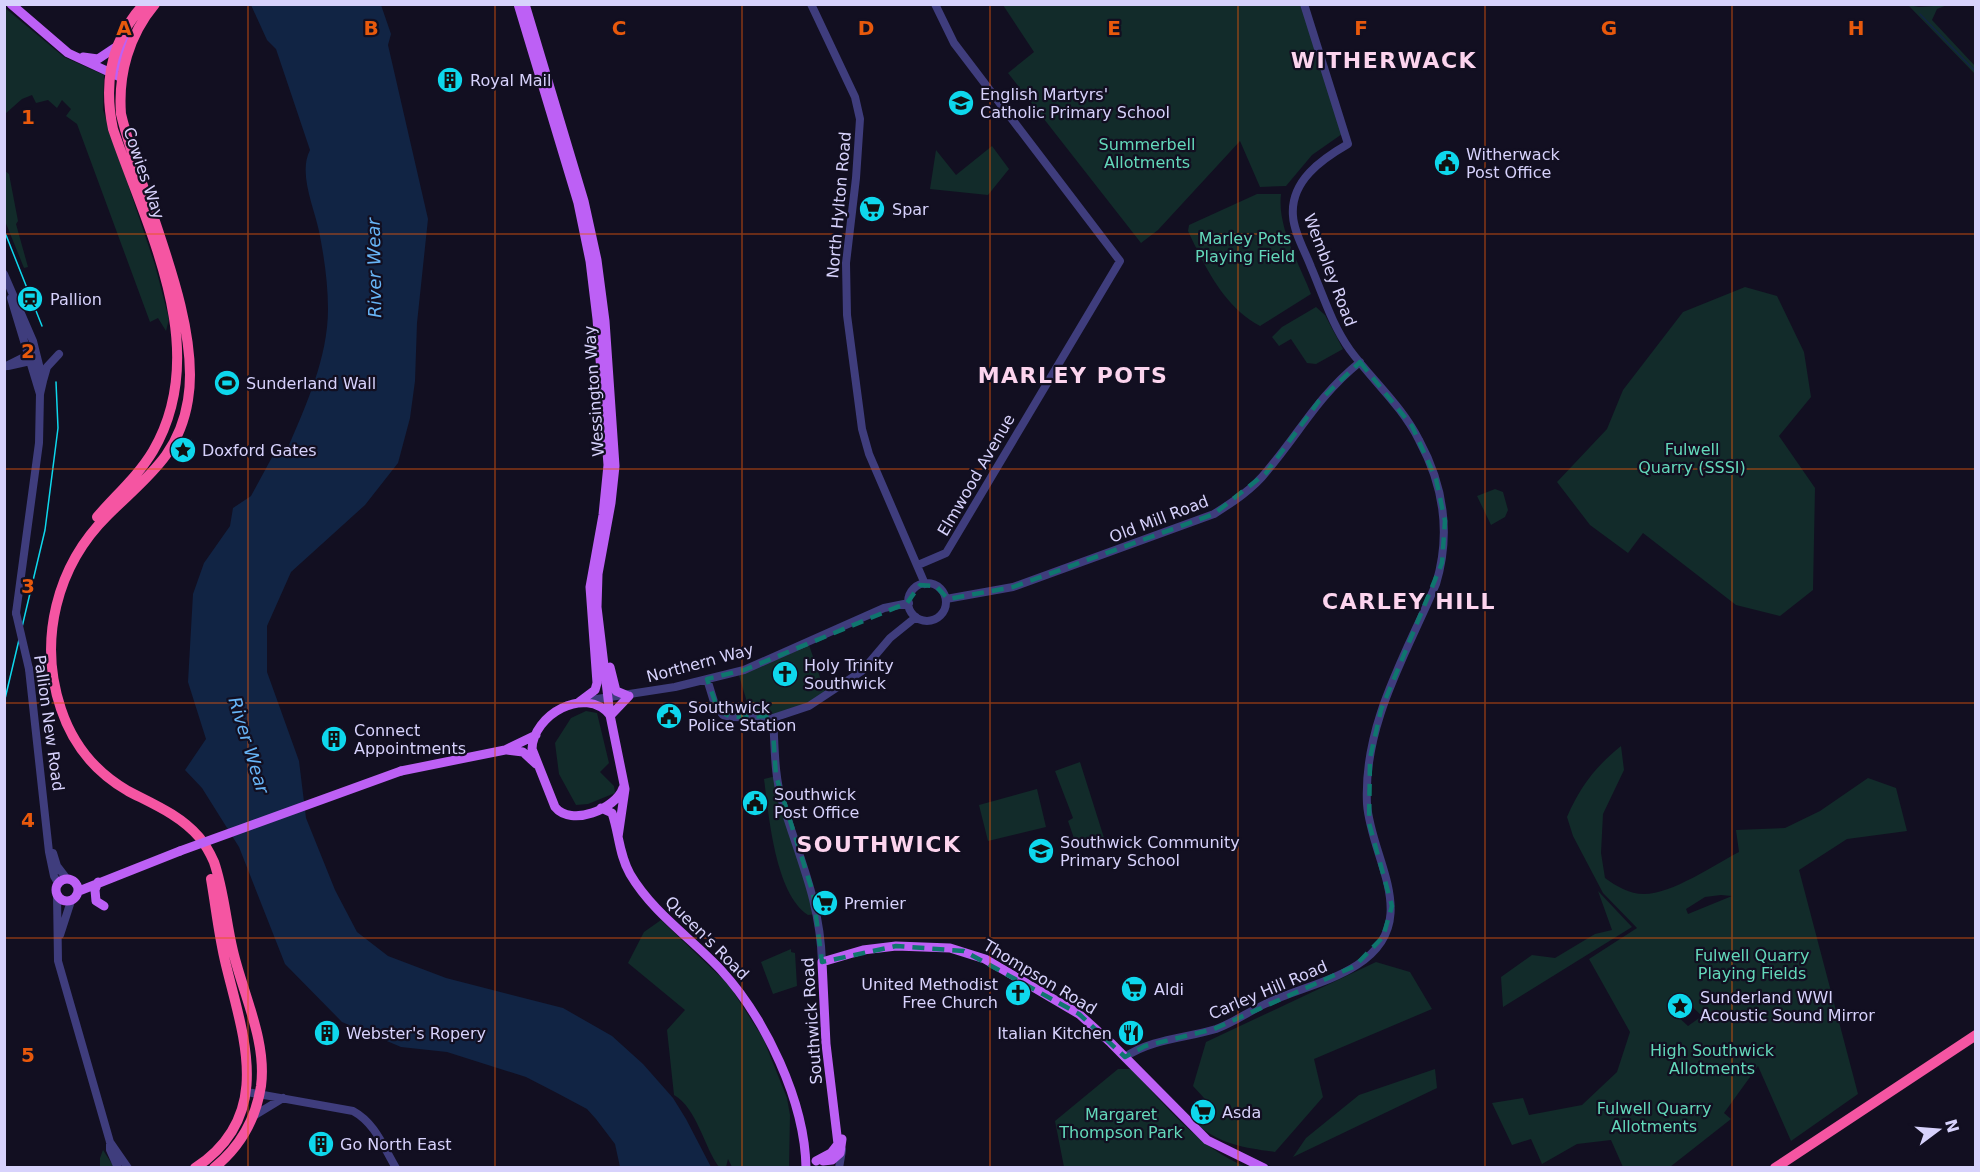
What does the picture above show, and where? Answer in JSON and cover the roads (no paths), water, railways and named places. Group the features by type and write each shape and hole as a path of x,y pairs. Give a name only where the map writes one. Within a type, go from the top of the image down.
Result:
{"highway":[{"name":"Cowies Way","path":"150,6 127,25 116,47 109,72 109,104 113,129 169,295 184,359"},
{"name":"Cowies Way","path":"150,6 135,34 122,78 121,114 128,143 171,274 186,340 184,359"},
{"path":"184,359 164,429 153,450 133,478 89,526 64,564 49,604 44,658 49,690 58,720 80,759 107,786 177,827 192,840 205,859 248,1054 247,1092 241,1112 230,1134 214,1152 195,1167"},
{"path":"184,359 189,396 182,426 175,443 151,475 94,530 67,574 52,621 52,673 65,722 89,761 119,785 181,821 199,837 211,856 236,966 260,1051 262,1075 251,1119 234,1149 215,1167"},
{"path":"1775,1167 1976,1035"}],"main road":[{"path":"11,4 64,50 122,78"},
{"name":"Wessington Way","path":"518,4 585,234 597,319 605,409 607,479 589,597 597,683 595,690 579,702"},
{"name":"Wessington Way","path":"525,4 585,201 602,292 612,400 615,465 597,586 599,628 610,715 624,783 618,837"},
{"path":"109,72 116,68 134,25 150,6"},
{"path":"64,50 92,60 110,54 116,47"},
{"path":"579,702 600,705 610,715 628,696 616,691 614,687 608,653 599,628"},
{"name":"Northern Way","path":"119,872 401,771 505,750 536,735 562,707 579,702"},
{"name":"Northern Way","path":"536,735 532,748 540,769"},
{"path":"505,750 523,752 540,769 555,807 563,814 574,816 609,805 620,796 624,783"},
{"name":"Queen's Road","path":"601,808 612,813 629,872 646,897 673,926 720,969 754,1013 790,1091 809,1164"},
{"path":"70,884 98,882 119,872"},
{"path":"70,884 71,901 62,900 57,895 70,884 119,872"},
{"path":"98,882 94,895 96,901 104,906"},
{"name":"Thompson Road","path":"822,962 862,950 896,946 936,946 964,951 985,959 1079,1014 1207,1140 1264,1167"},
{"name":"Southwick Road","path":"822,962 826,1044 839,1150"},
{"path":"809,1164 839,1150"}],"street":[{"name":"North Hylton Road","path":"811,4 855,98 860,119 846,263 849,334 862,429 869,454 925,584"},
{"name":"Elmwood Avenue","path":"918,565 946,553 1120,261 948,34 935,4"},
{"name":"Wembley Road","path":"1304,4 1348,144 1326,157 1310,172 1298,190 1293,217 1333,319 1345,342 1419,439 1436,479 1443,506 1446,535 1436,584 1381,710 1370,758 1369,823 1390,888 1392,906 1379,945"},
{"path":"4,274 33,341 36,355"},
{"path":"10,286 36,355"},
{"path":"43,381 47,368 59,354"},
{"path":"6,366 36,355"},
{"name":"Pallion New Road","path":"36,355 43,381 40,394"},
{"name":"Pallion New Road","path":"36,355 40,394 39,443 16,613 29,669 49,843 57,866 70,884"},
{"name":"Old Mill Road","path":"946,599 1013,587 1214,514 1239,497 1266,473 1319,401 1360,362"},
{"path":"925,584 936,586 946,599 944,612 940,617 928,621 916,617 909,603 915,588 925,584"},
{"name":"Northern Way","path":"579,702 628,696 744,670 884,608 909,603"},
{"path":"707,679 715,705 723,715 773,718 809,706 862,671 890,638 916,617"},
{"name":"Southwick Road","path":"773,718 776,776 804,862 817,913 822,962"},
{"path":"57,895 58,961 110,1142 110,1150 118,1167"},
{"path":"58,942 71,901"},
{"name":"Carley Hill Road","path":"1125,1057 1139,1048 1230,1023 1264,1005 1355,966 1379,945"},
{"path":"247,1092 353,1111 366,1118 396,1167"},
{"path":"251,1119 267,1105 286,1098"},
{"path":"110,1142 128,1167"},
{"path":"838,1167 839,1150"}],"water":[{"name":"River Wear","path":"251,5 381,5 391,34 388,45 428,219 417,323 415,381 410,418 398,463 365,505 291,572 267,626 267,672 299,761 306,818 335,890 357,932 388,956 446,978 563,1008 612,1036 643,1064 673,1098 711,1167 620,1167 615,1144 596,1119 587,1109 557,1093 526,1077 447,1052 401,1047 342,1022 285,964 239,847 202,788 185,770 206,739 188,682 193,594 204,563 230,526 233,508 251,496 277,448 287,450 315,381 327,327 328,299 324,260 306,179 310,150 276,49 267,40"}],"waterway":[{"path":"1920,14 1976,72"}],"tram line":[{"path":"4,230 42,326"},
{"path":"4,703 45,530 58,428 56,382"}],"place":[{"name":"Royal Mail","path":"450,80"},
{"name":"English Martyrs' Catholic Primary School","path":"961,103"},
{"name":"Witherwack Post Office","path":"1447,163"},
{"name":"Spar","path":"872,209"},
{"name":"Pallion","path":"30,299"},
{"name":"Sunderland Wall","path":"227,383"},
{"name":"Doxford Gates","path":"183,450"},
{"name":"Holy Trinity Southwick","path":"785,674"},
{"name":"Southwick Police Station","path":"669,716"},
{"name":"Connect Appointments","path":"334,739"},
{"name":"Southwick Post Office","path":"755,803"},
{"name":"Southwick Community Primary School","path":"1041,851"},
{"name":"Premier","path":"825,903"},
{"name":"Aldi","path":"1134,989"},
{"name":"United Methodist Free Church","path":"1018,993"},
{"name":"Sunderland WWI Acoustic Sound Mirror","path":"1680,1006"},
{"name":"Webster's Ropery","path":"327,1033"},
{"name":"Italian Kitchen","path":"1131,1033"},
{"name":"Asda","path":"1203,1112"},
{"name":"Go North East","path":"321,1144"}],"district":[{"name":"WITHERWACK","path":"1384,60"},
{"name":"MARLEY POTS","path":"1073,375"},
{"name":"CARLEY HILL","path":"1409,601"},
{"name":"SOUTHWICK","path":"879,844"}],"park label":[{"name":"Summerbell Allotments","path":"1147,153"},
{"name":"Marley Pots Playing Field","path":"1245,247"},
{"name":"Fulwell Quarry (SSSI)","path":"1692,458"},
{"name":"Fulwell Quarry Playing Fields","path":"1752,964"},
{"name":"High Southwick Allotments","path":"1712,1059"},
{"name":"Fulwell Quarry Allotments","path":"1654,1117"},
{"name":"Margaret Thompson Park","path":"1121,1123"}]}
